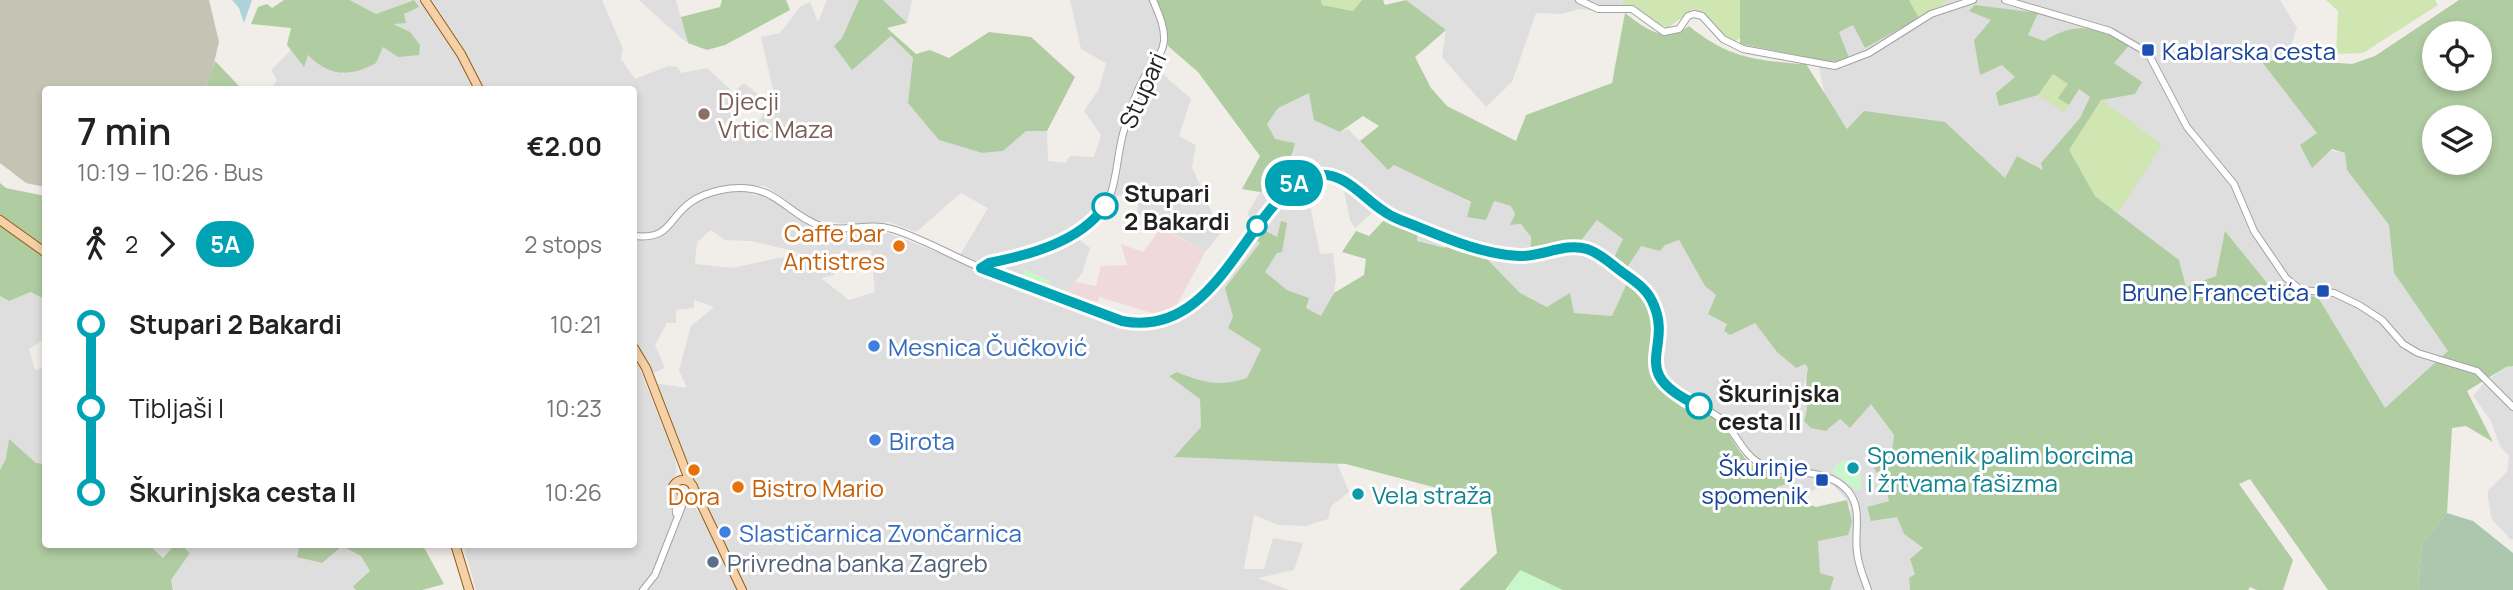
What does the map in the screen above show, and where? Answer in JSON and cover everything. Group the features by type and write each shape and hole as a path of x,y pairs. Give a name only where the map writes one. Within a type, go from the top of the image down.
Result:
{"main road":[{"path":"425,0 461,54 477,86"},
{"path":"0,220 42,250"},
{"path":"637,353 646,368 679,458 742,590"},
{"path":"679,458 678,481 673,489 682,500 696,504 705,516"},
{"path":"678,481 692,486"},
{"path":"682,500 692,486"},
{"path":"457,548 469,590"}],"street":[{"name":"Stupari","path":"981,268 989,263 1030,254 1079,230 1098,216 1108,202 1119,145 1135,94 1160,57 1164,39 1162,23 1153,0"},
{"path":"1579,0 1598,9 1632,9 1664,32 1679,29 1688,16 1694,13 1702,16 1723,39 1743,49 1835,66 1869,52 1931,14 1973,0"},
{"path":"2005,0 2120,35 2150,56 2154,69 2187,127 2234,184 2254,231 2286,278 2301,290 2334,293 2359,305 2382,320 2403,344 2418,353 2477,371 2513,407"},
{"path":"637,236 646,237 664,232 689,204 710,192 743,189 765,193 801,217 821,226 889,228 981,268 1122,321 1152,323 1171,319 1200,301 1291,186 1318,175 1334,176 1344,180 1385,214 1471,247 1519,256 1576,247 1587,249 1629,277 1643,289 1655,307 1656,366 1663,383 1671,392 1723,420 1745,452 1757,461 1772,468 1827,476 1850,494 1858,516 1857,557 1868,590"},
{"path":"643,590 655,575 682,500"}],"shaded area":[{"path":"0,0 209,0 219,42 206,86 42,86 42,186 26,183 0,163"},
{"path":"350,0 413,0 376,14"},
{"path":"414,0 420,0 446,35 472,86 273,86 277,80 271,70 291,50 303,66 308,55 344,74"},
{"path":"432,0 602,0 623,49 621,59 635,79 668,66 677,67 681,73 707,68 733,92 744,83 760,96 752,105 740,108 732,118 747,144 774,94 761,37 780,33 801,6 810,2 818,22 827,0 859,0 913,58 909,103 939,140 982,153 1003,151 1026,131 1047,131 1048,161 1065,163 1070,156 1094,157 1101,135 1084,111 1099,89 1106,63 1081,49 1070,0 1157,0 1165,22 1168,46 1156,68 1191,99 1179,136 1196,145 1192,167 1221,233 1205,252 1137,213 1139,199 1119,195 1080,240 1090,248 1082,273 1064,295 960,255 988,208 961,193 916,232 889,222 856,225 815,220 765,186 746,185 753,195 768,196 799,219 831,232 878,229 1128,327 1152,327 1175,322 1194,308 1219,283 1252,238 1261,242 1226,288 1233,317 1261,349 1247,378 1227,385 1207,384 1177,372 1169,375 1200,399 1201,427 1175,457 1337,463 1349,492 1331,506 1328,519 1306,526 1278,525 1254,515 1244,569 1264,569 1273,538 1303,543 1294,570 1258,578 1289,590 746,590 720,539 654,383 687,388 679,370 691,326 714,307 694,300 694,308 676,310 676,323 667,323 655,345 665,368 653,373 637,348 637,86 481,86 470,61","holes":["711,230 725,240 751,241 802,253 732,268 695,264 697,242","871,250 875,292 849,300 821,278 834,275 836,254"]},
{"path":"639,0 676,0 688,43 681,38"},
{"path":"883,0 912,0 907,23"},
{"path":"1406,0 1623,0 1622,5 1603,12 1580,9 1561,14 1536,13 1512,82 1486,107 1442,57 1446,30"},
{"path":"1946,0 2280,0 2297,28 2286,59 2262,62 2318,133 2300,146 2345,153 2347,170 2389,225 2394,273 2448,351 2385,409 2319,299 2268,284 2226,232 2216,276 2186,287 2179,260 2118,213 2162,144 2044,170 2017,156 2006,179 1945,122 1848,129 1825,96 1817,59 1832,62 1839,32 1853,24 1865,48"},
{"path":"1309,92 1340,132 1348,129 1388,170 1394,165 1471,203 1468,217 1494,201 1512,206 1515,214 1511,225 1521,224 1531,237 1531,252 1580,242 1597,219 1623,239 1628,268 1641,245 1664,245 1679,240 1705,286 1716,295 1728,324 1724,330 1730,334 1755,323 1777,352 1805,363 1808,368 1803,389 1809,407 1804,421 1811,427 1826,431 1840,419 1850,428 1871,403 1894,436 1891,459 1875,468 1889,501 1868,507 1897,516 1904,534 1923,548 1915,574 1909,578 1910,590 1830,590 1834,577 1820,574 1818,541 1851,509 1847,500 1833,485 1826,483 1797,500 1776,492 1777,487 1793,482 1794,478 1767,472 1749,462 1722,426 1679,404 1665,393 1656,379 1652,364 1652,313 1648,300 1627,283 1612,316 1574,313 1570,294 1548,307 1520,293 1479,254 1447,242 1445,249 1417,241 1397,225 1372,213 1355,228 1350,220 1343,185 1316,182 1310,183 1309,200 1320,254 1333,253 1336,279 1334,293 1321,317 1306,308 1308,298 1287,290 1264,272 1277,252 1277,237 1262,229 1247,214 1260,192 1284,181 1284,170 1293,157 1295,143 1274,139 1267,124 1277,108"},
{"path":"1161,228 1205,252 1177,305 1155,314 1099,297 1096,307 1064,295 1075,282 1096,286 1101,266 1127,265 1121,244 1143,252"},
{"path":"32,292 42,298 42,341 29,349 35,370 42,368 42,464 36,463 9,440 6,458 0,470 0,296 9,301"},
{"path":"637,362 674,454 677,472 669,484 671,495 686,508 694,506 704,520 738,590 476,590 464,548 637,548"},
{"path":"2513,366 2511,540 2491,518 2488,496 2488,490 2507,472 2509,456 2500,446 2491,421 2473,396 2486,381 2506,367"},
{"path":"152,548 172,548 163,558"},
{"path":"184,548 299,548 298,557 334,548 346,548 361,556 371,571 353,585 356,590 174,590 171,580 190,553"}],"green space":[{"path":"284,0 350,0 376,14 414,0 419,7 404,14 406,23 393,24 410,32 420,45 419,55 398,57 383,47 376,63 358,71 332,71 308,55 304,67 287,45 291,28 251,24 258,7 267,4 272,8"},
{"path":"722,0 786,0 790,10 725,45 707,50 688,43 681,17 720,7"},
{"path":"859,0 883,0 907,23 887,28 916,54 930,50 949,58 989,32 1031,37 1075,77 1047,131 1026,131 1003,151 982,153 939,140 908,103 913,58 891,36 852,70 834,46 842,38"},
{"path":"1157,0 1321,0 1322,5 1353,11 1362,0 1383,0 1385,5 1406,0 1446,30 1415,57 1431,88 1447,106 1516,141 1526,115 1612,83 1625,13 1648,29 1663,34 1671,34 1689,26 1717,45 1744,56 1806,64 1847,129 1864,111 1945,122 2005,178 2017,156 2043,170 2041,163 2080,118 2090,97 2079,89 2069,105 2058,98 2068,84 2053,74 2038,95 1999,106 1996,93 2015,77 2002,65 1980,75 1974,40 1991,20 1969,11 1975,5 2038,13 2028,35 2044,41 2067,30 2097,30 2131,43 2114,63 2142,82 2135,94 2101,100 2069,150 2095,196 2179,260 2186,287 2216,276 2225,231 2268,284 2281,283 2319,299 2385,408 2448,351 2394,273 2389,225 2347,170 2345,153 2332,149 2312,168 2300,145 2317,133 2262,62 2286,59 2352,64 2375,56 2422,25 2422,91 2492,91 2492,21 2428,21 2459,0 2513,0 2513,366 2506,367 2467,391 2493,442 2466,426 2452,428 2447,513 2422,543 2418,590 2328,590 2250,479 2239,484 2293,560 2283,590 2257,590 2250,587 2248,590 1910,590 1909,578 1915,574 1910,559 1923,548 1904,534 1897,517 1871,521 1867,507 1889,501 1886,489 1874,468 1891,459 1894,435 1871,404 1850,428 1840,419 1826,431 1811,428 1804,421 1808,368 1805,364 1796,368 1777,352 1755,323 1730,335 1724,331 1727,324 1708,314 1716,295 1705,286 1679,240 1665,245 1660,251 1641,246 1627,268 1613,260 1623,239 1597,220 1580,242 1531,252 1531,237 1521,224 1510,225 1515,214 1511,206 1494,201 1486,220 1467,217 1471,202 1394,165 1388,170 1360,141 1379,126 1363,116 1340,132 1314,120 1309,93 1278,108 1267,124 1275,139 1295,143 1284,181 1260,192 1242,189 1260,156 1198,72 1168,46 1165,22"},
{"path":"1321,0 1362,0 1353,11 1322,5"},
{"path":"1623,0 1741,0 1760,28 1733,42 1693,9 1668,28 1634,8 1622,5"},
{"path":"1740,0 1909,0 1919,18 1865,48 1853,25 1839,32 1849,58 1832,62 1740,44"},
{"path":"1909,0 1946,0 1947,2 1919,18"},
{"path":"2326,0 2435,0 2438,5 2363,53 2336,54 2338,11"},
{"path":"215,61 239,86 207,86"},
{"path":"2053,74 2068,84 2059,98 2069,105 2064,112 2038,95"},
{"path":"2101,99 2162,145 2118,213 2095,196 2068,150"},
{"path":"0,183 6,188 42,195 42,298 31,292 9,301 0,296"},
{"path":"1385,219 1417,232 1417,241 1445,248 1447,242 1486,258 1520,293 1547,307 1570,293 1574,313 1612,316 1627,283 1648,305 1652,328 1652,366 1656,380 1668,395 1691,411 1707,413 1714,417 1754,466 1770,473 1794,478 1793,482 1777,487 1777,492 1816,507 1847,500 1852,522 1848,535 1818,541 1820,573 1834,577 1830,590 1459,590 1497,553 1490,502 1346,464 1174,457 1201,427 1200,399 1169,376 1177,372 1204,381 1237,381 1247,378 1261,349 1228,328 1233,317 1225,288 1260,243 1252,238 1262,229 1277,237 1281,221 1287,223 1282,252 1277,253 1265,272 1287,290 1309,298 1306,308 1321,316 1334,293 1364,275 1366,259 1342,252 1356,231 1369,236"},
{"path":"1024,269 1050,281 1047,288 1023,278"},
{"path":"9,439 36,463 42,464 42,548 152,548 163,558 172,548 184,548 190,553 171,580 173,590 0,590 0,470 6,458"},
{"path":"1843,460 1852,461 1859,469 1862,489 1856,490 1833,472 1833,468"},
{"path":"2447,513 2473,521 2513,553 2513,590 2418,590 2422,543"},
{"path":"299,548 340,548 322,563 297,557"},
{"path":"346,548 424,548 444,584 422,590 356,590 353,586 370,571 361,556"},
{"path":"1520,570 1563,590 1505,590"}],"water":[{"path":"232,0 252,0 244,23 239,8"}],"bus line":[{"name":"5A","path":"1105,206 1098,216 1079,230 1047,247 1030,254 989,263 981,268 1122,321 1143,324 1171,319 1200,301 1291,186 1297,181 1318,175 1334,176 1344,180 1373,207 1385,214 1471,247 1519,256 1537,256 1576,247 1598,254 1643,289 1652,301 1657,314 1656,366 1660,377 1671,392 1699,406"}],"place":[{"name":"Kablarska cesta","path":"2148,50"},
{"name":"Djecji Vrtic Maza","path":"704,114"},
{"name":"Stupari 2 Bakardi","path":"1105,206"},
{"name":"Caffe bar Antistres","path":"899,246"},
{"name":"Brune Francetića","path":"2323,291"},
{"name":"Mesnica Čučković","path":"874,346"},
{"name":"Škurinjska cesta II","path":"1699,406"},
{"name":"Birota","path":"875,440"},
{"name":"Spomenik palim borcima i žrtvama fašizma","path":"1853,468"},
{"name":"Dora","path":"694,470"},
{"name":"Škurinje spomenik","path":"1822,480"},
{"name":"Bistro Mario","path":"738,487"},
{"name":"Vela straža","path":"1358,494"},
{"name":"Slastičarnica Zvončarnica","path":"725,532"},
{"name":"Privredna banka Zagreb","path":"713,562"}]}
